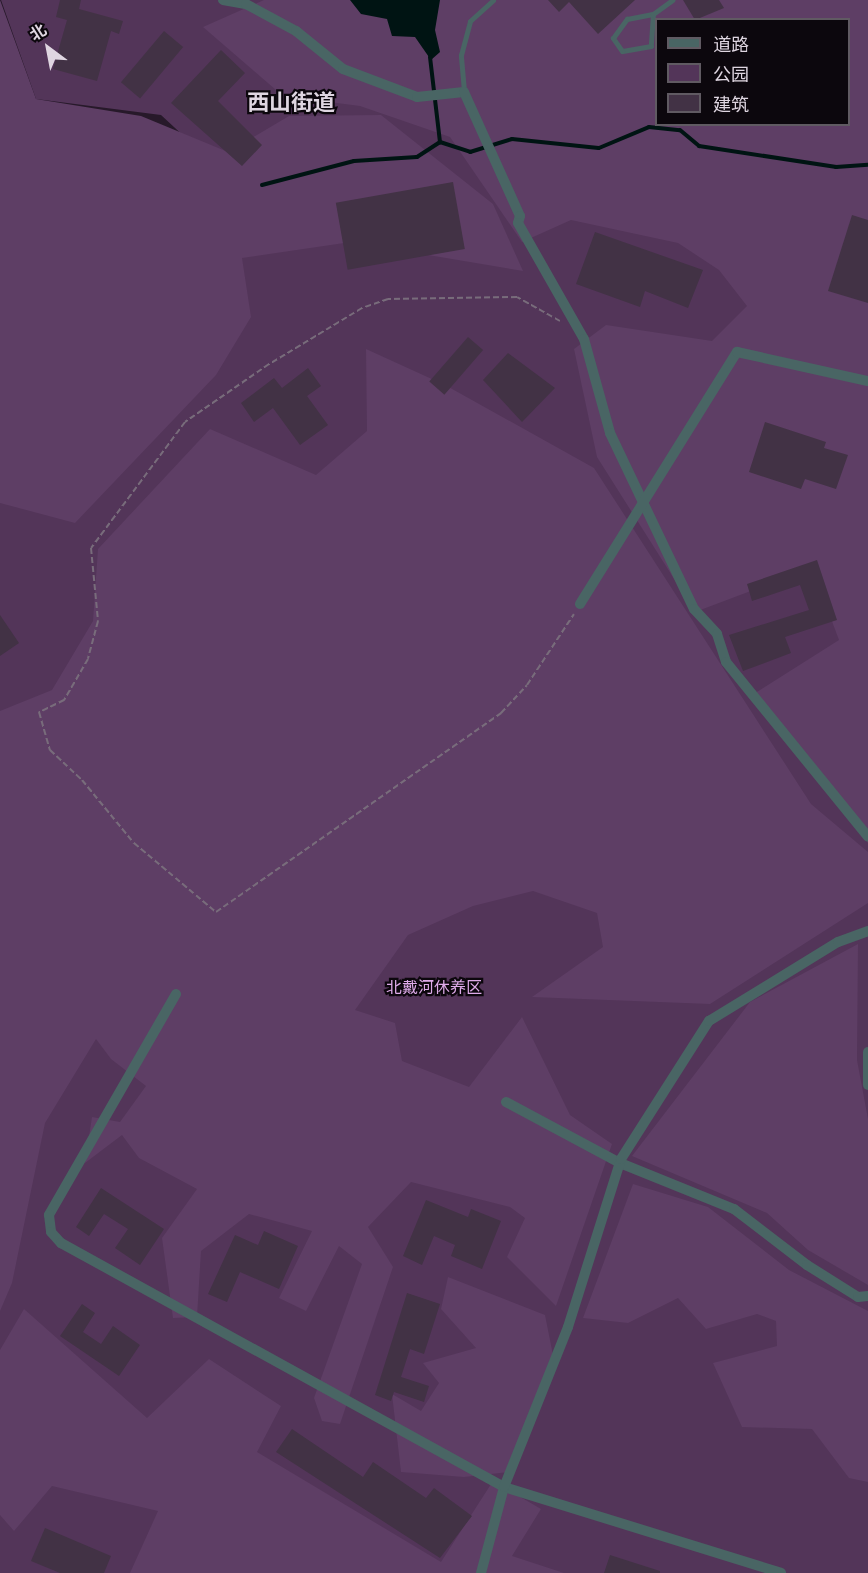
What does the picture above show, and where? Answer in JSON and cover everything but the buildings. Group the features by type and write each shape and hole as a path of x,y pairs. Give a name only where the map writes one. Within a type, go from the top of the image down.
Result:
{"street":[{"path":"223,0 246,4 296,31 343,69 417,97 464,92 520,216 518,223 584,339 610,433 694,609 717,634 726,662 868,837"},
{"path":"580,604 623,540 737,352 868,381"},
{"path":"481,1573 504,1487 568,1327 620,1163 709,1021 837,942 868,931"},
{"path":"176,994 49,1215 51,1232 82,1259 504,1487 781,1573"},
{"path":"868,1052 868,1085"},
{"path":"506,1102 620,1163 734,1209 807,1265 858,1297 868,1296"}],"lane":[{"path":"464,92 461,56 470,21 494,0"},
{"path":"653,14 651,46 622,51 613,38 627,19 653,14 672,0"}],"path":[{"path":"580,604 556,646 501,713 216,912 134,843 77,773 50,750 39,712 64,700 88,659 98,621 91,548 185,422 269,364 388,299 517,297 584,339"}],"green space":[{"name":"北戴河休养区","path":"1,0 868,0 868,1573 0,1573 0,403 215,165 161,115 36,99"}],"shaded area":[{"path":"0,0 36,99 141,116 228,152 289,116 381,115 493,204 523,271 351,242 242,258 251,317 216,375 75,523 0,503"},
{"path":"264,0 868,0 868,843 752,695 839,640 812,568 695,612 597,457 574,349 606,325 712,341 747,306 719,270 678,243 571,220 522,242 450,137 360,106 283,96 203,27"},
{"path":"350,0 440,0 435,30 440,52 431,60 415,37 392,36 387,19 361,14"},
{"path":"366,349 445,385 594,468 811,804 868,852 868,903 710,1004 532,997 603,947 597,913 533,891 473,906 408,935 355,1010 395,1023 402,1061 469,1087 522,1017 570,1115 612,1144 556,1306 507,1257 525,1218 510,1207 411,1182 368,1227 393,1267 340,1424 322,1421 314,1398 362,1264 339,1246 306,1311 279,1298 312,1231 249,1214 201,1251 197,1317 173,1318 162,1238 197,1189 139,1158 122,1135 85,1163 92,1117 120,1122 146,1086 111,1059 96,1039 45,1123 12,1283 0,1311 0,711 52,690 93,621 98,549 210,429 316,475 367,431"},
{"path":"858,944 857,1060 868,1119 868,1285 808,1250 767,1213 632,1156 750,1002"},
{"path":"633,1184 708,1207 789,1270 868,1311 868,1482 849,1478 812,1429 742,1427 713,1363 777,1346 776,1321 757,1314 706,1329 678,1298 628,1323 583,1318"},
{"path":"448,1277 545,1315 555,1365 509,1472 464,1477 401,1472 392,1394 421,1411 439,1383 423,1363 476,1348 441,1309"},
{"path":"24,1309 147,1418 209,1359 281,1406 257,1452 441,1562 493,1481 541,1509 512,1556 564,1573 130,1573 158,1511 52,1486 14,1531 0,1515 0,1350"}],"waterway":[{"path":"430,57 440,142"},
{"path":"262,185 354,161 417,157 440,142 470,152 512,139 599,148 649,127 680,130 699,146 836,167 868,165"}],"district":[{"name":"西山街道","path":"291,103"}]}
